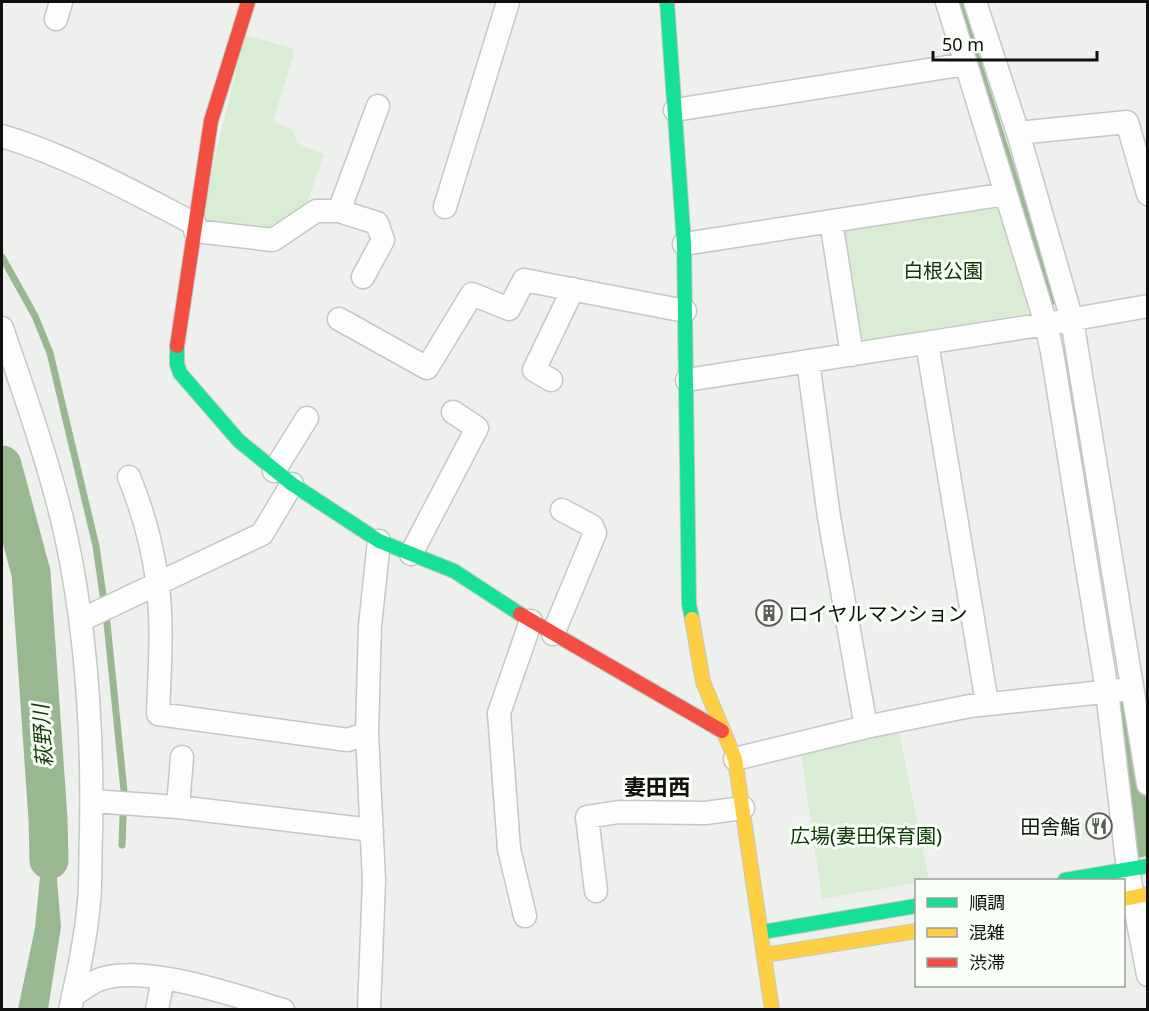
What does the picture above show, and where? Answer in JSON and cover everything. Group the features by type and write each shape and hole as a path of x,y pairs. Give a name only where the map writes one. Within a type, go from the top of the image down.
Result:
{"street":[{"path":"248,2 211,121 177,346 177,364 180,373 239,441 283,477 379,541 454,571 531,621 722,731"},
{"path":"445,207 508,2"},
{"path":"667,2 684,244 688,604 703,682 735,759 772,1010"},
{"path":"947,2 1046,324 1138,868 1135,897 1148,975"},
{"path":"975,2 1018,133 1072,320 1140,688 1148,784"},
{"path":"675,110 966,64"},
{"path":"339,211 367,116"},
{"path":"1018,133 1127,122 1148,194"},
{"path":"2,136 36,154 105,178 195,227 273,240 316,211 339,211 377,223 383,240 363,277"},
{"path":"684,244 1006,194"},
{"path":"831,221 852,355"},
{"path":"339,319 427,368 472,294 509,309 524,280 685,311"},
{"path":"534,370 573,289"},
{"path":"687,380 1148,306"},
{"path":"2,328 38,434 62,524 97,613 89,710 92,801 90,902 71,1002"},
{"path":"927,343 987,703"},
{"path":"808,361 830,517 866,727"},
{"path":"411,554 477,428 453,412"},
{"path":"97,613 262,534 307,418"},
{"path":"129,477 143,510 157,585 160,612 158,714 348,740 367,733"},
{"path":"553,634 595,533 592,526 562,510"},
{"path":"369,1010 374,881 367,733 370,626 379,541"},
{"path":"525,916 509,849 509,732 499,713 531,621"},
{"path":"735,759 866,727 987,703 1140,688"},
{"path":"178,807 182,758"},
{"path":"92,801 178,807 372,830"},
{"path":"596,891 587,817 619,812 705,813 743,808"},
{"path":"1071,879 1138,868"},
{"path":"762,932 915,906"},
{"path":"765,955 915,931"},
{"path":"71,1002 100,979 123,975 185,982 283,1010"},
{"path":"157,1010 163,978"}],"green space":[{"path":"245,35 292,48 294,53 273,122 293,130 297,143 324,154 303,215 272,236 198,226"},
{"name":"白根公園","path":"994,204 999,208 1029,307 1025,314 865,340 857,335 841,237 847,228"},
{"name":"広場(妻田保育園)","path":"899,732 929,879 915,879 915,883 822,899 801,753"}],"shaded area":[{"path":"49,785 61,927 48,1009 18,1009 35,928"}],"waterway":[{"path":"959,2 1053,301"},
{"path":"2,257 35,316 50,353 96,546 107,623 124,791 122,845"},
{"name":"萩野川","path":"2,465 31,573 49,860"},
{"path":"1119,714 1139,838"}],"traffic: fast":[{"path":"667,2 684,244 689,604 692,619"},
{"path":"177,346 177,364 180,373 239,441 292,484 379,541 454,571 520,614"},
{"path":"1071,879 1148,866"},
{"path":"762,932 915,906"}],"traffic: slow":[{"path":"692,619 703,682 735,759 772,1010"},
{"path":"1125,899 1148,894"},
{"path":"765,955 915,931"}],"traffic: jam":[{"path":"177,346 211,121 248,2"},
{"path":"520,614 722,731"}],"place":[{"name":"ロイヤルマンション","path":"769,613"},
{"name":"田舎鮨","path":"1099,826"}],"district":[{"name":"妻田西","path":"657,786"}]}
